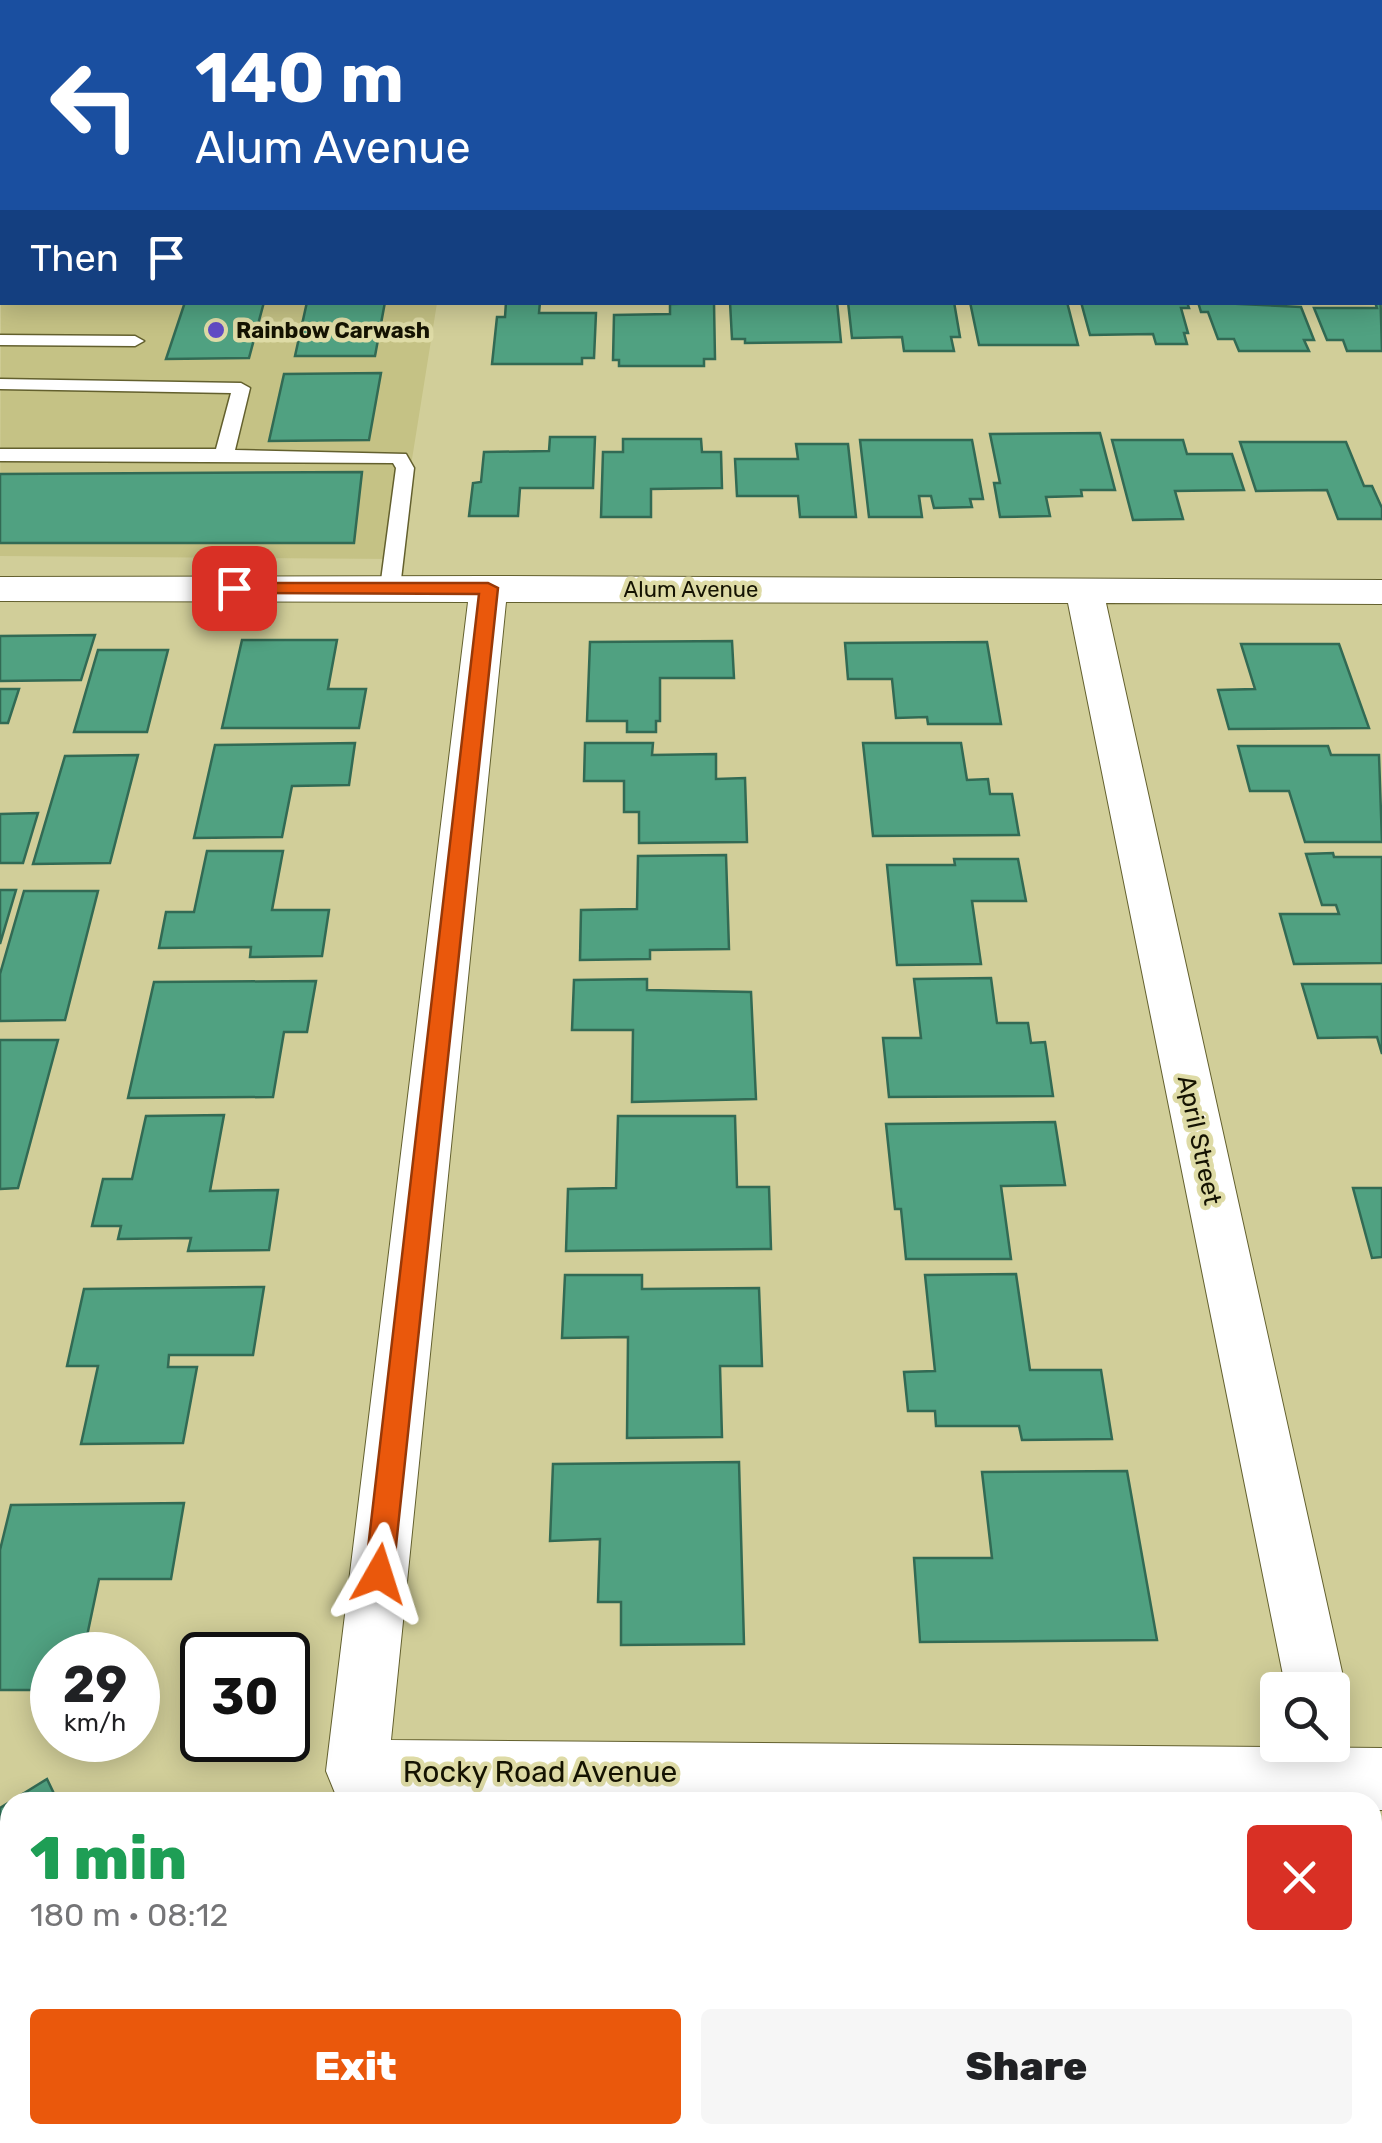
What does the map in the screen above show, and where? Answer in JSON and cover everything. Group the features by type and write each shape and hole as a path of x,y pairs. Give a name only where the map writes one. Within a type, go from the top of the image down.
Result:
{"street":[{"name":"Rocky Road Avenue","path":"488,588 357,1771 1348,1768"},
{"name":"Alum Avenue","path":"0,589 1382,592"},
{"name":"April Street","path":"1084,591 1312,1672"}],"lane":[{"path":"0,340 135,341"},
{"path":"0,384 241,388 224,455"},
{"path":"0,455 390,454 406,468 390,588"}],"shaded area":[{"path":"1,305 437,305 396,559 0,556"}],"building":[{"name":"Rainbow Carwash","path":"184,305 263,305 249,358 166,359"},
{"name":"Rainbow Carwash","path":"306,305 384,305 375,356 295,356"},
{"path":"506,305 540,305 539,313 596,313 594,358 582,358 582,364 492,364 497,317 505,317"},
{"path":"670,305 714,305 715,359 704,359 704,366 619,366 619,360 613,360 614,315 670,314"},
{"path":"730,305 837,305 841,342 745,343 745,339 732,339"},
{"path":"848,305 955,305 960,337 951,337 954,351 904,351 902,337 852,338"},
{"path":"971,305 1068,305 1078,345 979,345"},
{"path":"1082,305 1189,308 1181,308 1187,344 1156,344 1153,334 1090,335"},
{"path":"1199,305 1301,307 1314,340 1304,340 1309,351 1239,351 1234,339 1218,339 1208,312 1201,312"},
{"path":"1381,305 1382,351 1347,351 1343,340 1327,340 1314,308"},
{"path":"381,373 369,440 269,441 284,374"},
{"path":"1100,433 1115,490 1081,490 1082,496 1046,497 1050,516 1000,517 994,483 1000,483 990,434"},
{"path":"550,437 595,437 593,488 520,488 518,516 469,516 473,483 481,482 484,452 549,451"},
{"path":"623,439 701,439 702,452 721,452 722,488 651,489 651,517 601,517 603,452 623,452"},
{"path":"860,440 972,440 983,499 970,499 972,507 934,508 931,496 919,496 922,517 869,517"},
{"path":"1112,440 1183,440 1187,454 1232,454 1244,490 1175,491 1183,519 1133,520"},
{"path":"1240,442 1346,442 1364,486 1372,486 1382,508 1382,519 1338,519 1327,490 1256,491"},
{"path":"796,444 848,444 856,517 800,517 798,496 737,496 735,459 798,459"},
{"path":"362,472 354,543 0,543 0,474"},
{"path":"95,635 81,680 0,681 0,636"},
{"path":"242,640 337,640 328,689 366,689 359,728 222,728"},
{"path":"732,641 734,678 660,678 660,721 656,721 656,732 627,732 627,721 587,721 590,642"},
{"path":"987,642 1001,724 928,724 927,717 896,718 892,679 848,679 845,643"},
{"path":"1241,644 1339,644 1369,728 1229,729 1218,690 1255,689"},
{"path":"98,650 168,650 147,732 74,732"},
{"path":"0,689 19,689 8,723 0,723"},
{"path":"355,743 349,785 292,786 282,837 194,838 215,745"},
{"path":"585,743 653,743 652,755 716,754 716,779 745,778 747,842 639,843 639,812 624,812 624,781 584,781"},
{"path":"863,743 961,743 967,780 988,779 990,794 1012,794 1019,835 873,836"},
{"path":"1238,746 1328,746 1331,755 1379,755 1382,842 1305,842 1289,791 1250,791"},
{"path":"138,755 110,863 33,864 65,756"},
{"path":"38,813 23,863 0,863 0,814"},
{"path":"207,851 283,851 272,910 329,910 322,956 250,957 251,947 159,948 166,912 194,912"},
{"path":"1333,853 1334,857 1382,857 1382,963 1294,964 1280,914 1339,914 1336,905 1322,905 1306,854"},
{"path":"726,855 729,949 650,950 650,959 580,960 581,910 637,909 638,856"},
{"path":"954,859 1018,859 1026,901 972,901 981,964 897,965 887,865 955,865"},
{"path":"0,890 16,890 0,944"},
{"path":"24,891 98,891 65,1020 0,1021 0,974"},
{"path":"991,978 997,1023 1028,1023 1031,1043 1045,1042 1053,1096 889,1097 883,1038 921,1038 914,979"},
{"path":"647,979 647,990 751,992 756,1099 632,1102 633,1030 572,1030 574,980"},
{"path":"316,981 307,1032 284,1032 273,1097 128,1098 154,982"},
{"path":"1302,984 1382,984 1382,1054 1377,1037 1318,1038"},
{"path":"0,1040 58,1040 18,1188 0,1189"},
{"path":"224,1115 210,1191 278,1190 269,1250 188,1251 191,1238 118,1239 121,1226 92,1226 103,1179 132,1179 146,1116"},
{"path":"618,1116 735,1116 737,1187 769,1187 771,1249 566,1251 568,1189 616,1188"},
{"path":"1055,1122 1065,1185 1001,1186 1011,1259 906,1259 901,1209 895,1209 886,1124"},
{"path":"1353,1188 1382,1188 1382,1257 1372,1258"},
{"path":"1016,1274 1030,1370 1101,1370 1112,1439 1022,1440 1019,1426 936,1426 935,1411 908,1411 904,1372 935,1371 925,1275"},
{"path":"565,1275 642,1275 642,1289 759,1288 762,1366 720,1366 722,1437 627,1438 628,1337 562,1338"},
{"path":"264,1287 253,1355 169,1355 168,1367 197,1367 183,1443 81,1444 98,1366 67,1366 84,1289"},
{"path":"739,1462 744,1644 621,1645 621,1602 598,1602 600,1539 550,1541 553,1464"},
{"path":"1127,1471 1157,1640 920,1642 914,1558 992,1558 982,1472"},
{"path":"184,1503 171,1579 99,1579 88,1632 30,1632 30,1690 0,1690 0,1550 11,1505"},
{"path":"47,1779 53,1792 26,1792"}],"place":[{"name":"Rainbow Carwash","path":"216,330"}],"route":[{"path":"234,588 488,588 379,1574"}]}
